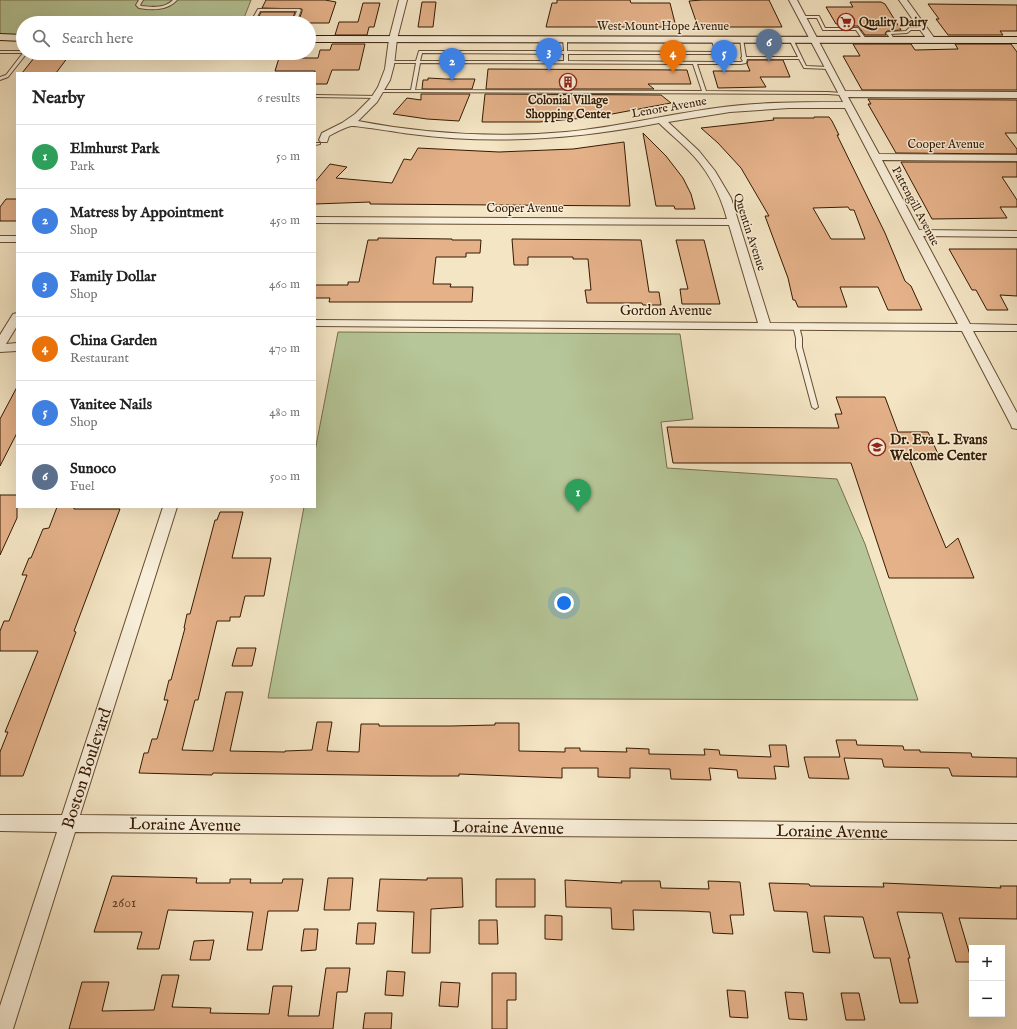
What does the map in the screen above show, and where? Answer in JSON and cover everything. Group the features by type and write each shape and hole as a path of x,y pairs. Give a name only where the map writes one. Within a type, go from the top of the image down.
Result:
{"street":[{"path":"318,144 334,138 344,131 343,127 351,122 379,94 388,72 393,39 403,0"},
{"name":"Pattengill Avenue","path":"793,0 1017,425"},
{"path":"903,0 931,39"},
{"path":"0,37 16,38"},
{"name":"West Mount Hope Avenue","path":"316,39 1017,40"},
{"path":"842,94 1017,96"},
{"name":"Lenore Avenue","path":"351,122 434,134 514,136 574,133 612,129 730,109 759,106 848,105"},
{"name":"Quentin Avenue","path":"661,120 691,148 716,180 726,198 765,326"},
{"name":"Cooper Avenue","path":"876,157 1017,158"},
{"name":"Cooper Avenue","path":"316,220 734,222"},
{"path":"916,233 1017,234"},
{"path":"0,239 16,239"},
{"path":"16,318 0,346 16,348"},
{"name":"Gordon Avenue","path":"316,323 1017,328"},
{"name":"Boston Boulevard","path":"2,1029 170,508"},
{"name":"Loraine Avenue","path":"0,823 1017,832"}],"lane":[{"path":"134,0 140,7 166,10 175,0"},
{"path":"138,5 141,0"},
{"path":"255,16 258,10 299,10 297,16"},
{"path":"802,17 818,17 824,29 857,29 864,39"},
{"path":"892,39 888,32 907,32 910,29 924,29"},
{"path":"565,39 566,63"},
{"path":"713,39 722,63"},
{"path":"390,62 744,63 741,39"},
{"path":"791,39 805,67 828,68"},
{"path":"0,56 2,52 16,53"},
{"path":"413,91 420,52 718,52"},
{"path":"744,58 800,58"},
{"path":"0,79 8,76 19,60"},
{"path":"695,63 704,92"},
{"path":"316,96 379,94 413,91 828,92 842,94"},
{"path":"796,326 800,338 799,347 815,407"}],"green space":[{"path":"0,0 251,0 245,16 16,16 16,37 0,37"},
{"path":"338,332 680,334 693,419 661,422 667,468 837,479 865,544 918,700 268,698 304,508 316,508 316,446"}],"building":[{"path":"266,0 325,0 336,2 329,23 316,23 316,16 300,16 302,9 262,8"},
{"path":"557,0 630,0 631,3 670,3 676,27 546,27 552,3 557,3"},
{"path":"769,0 782,27 698,27 689,1"},
{"path":"422,2 436,2 433,27 418,27"},
{"path":"850,2 881,2 885,4 901,30 887,31 885,33 886,35 865,35 858,26 843,26 841,24 836,24 826,7 853,7"},
{"path":"363,3 380,3 374,27 369,27 367,35 335,35 339,22 358,22"},
{"path":"928,4 1017,5 1017,31 1000,31 1003,35 948,35 936,19 939,19"},
{"path":"261,12 295,12 294,16 259,16"},
{"path":"332,44 365,44 359,70 332,70 327,84 316,84 315,71 275,71 278,60 316,60 320,50 330,50"},
{"path":"853,44 911,44 915,50 958,49 955,44 1011,44 1017,52 1017,90 862,90 843,56 860,56"},
{"path":"32,60 66,60 57,72 23,72"},
{"path":"748,60 783,60 790,77 760,77 766,87 718,88 713,71 750,71 747,64"},
{"name":"Colonial Village Shopping Center","path":"488,69 687,70 691,84 648,84 654,89 486,89"},
{"path":"428,78 475,79 472,89 422,89 423,80 428,80"},
{"path":"421,94 470,94 459,121 427,119 393,114 407,98 421,100"},
{"path":"485,94 661,95 671,103 596,117 539,122 482,122"},
{"path":"868,99 1017,100 1017,133 1005,133 1017,149 1017,154 896,153 868,104 871,104"},
{"path":"829,117 832,121 839,135 837,135 885,233 905,281 911,286 922,310 888,310 878,287 840,287 847,307 798,307 795,300 793,300 788,278 765,216 769,216 741,168 718,143 701,128 774,120 773,118","holes":["848,207 850,210 854,210 865,239 831,239 813,208"]},
{"path":"643,133 666,156 683,178 691,194 695,209 675,209 674,206 656,206"},
{"path":"624,142 630,206 370,204 370,202 316,204 316,181 330,164 347,167 336,178 392,183 404,159 411,160 418,148 499,152 573,149"},
{"path":"901,162 1017,162 1017,177 1002,177 1017,200 1017,207 1000,207 1007,218 932,219"},
{"path":"6,199 16,199 16,221 0,221 0,207"},
{"path":"378,238 481,240 480,253 466,253 466,257 436,257 433,284 451,284 450,287 473,287 472,302 329,302 330,298 316,298 316,285 348,285 348,282 359,282 368,240 378,240"},
{"path":"512,239 641,240 649,292 659,292 661,305 643,305 642,303 587,303 585,290 591,290 588,259 573,259 573,257 528,257 528,265 514,265"},
{"path":"676,240 704,240 720,304 682,304 680,289 688,289"},
{"path":"949,249 1017,249 1017,296 1000,295 1008,310 987,310 976,290 972,290"},
{"path":"16,389 16,435 0,466 0,419"},
{"path":"836,397 885,397 898,432 928,432 939,456 908,456 946,548 958,538 974,578 889,578 851,463 673,463 667,427 839,428 835,414 842,414"},
{"path":"0,495 16,495 17,518 0,555"},
{"path":"57,508 120,509 74,631 76,632 23,776 0,776 0,752 8,732 5,732 38,651 0,651 0,631 4,621 9,621 27,575 22,575 29,558 31,558 43,529 49,528"},
{"path":"220,512 243,512 232,558 271,558 264,596 245,596 240,617 230,617 230,621 217,621 198,700 195,700 182,750 213,751 226,692 243,692 230,751 285,752 312,750 317,722 332,722 327,751 359,752 361,724 379,724 379,726 451,726 519,723 519,751 565,752 565,748 580,748 580,751 627,752 626,748 649,749 649,754 705,755 704,749 719,750 720,755 771,757 769,745 786,745 789,767 774,766 776,779 738,778 737,770 709,768 711,780 671,779 670,769 630,768 630,778 598,777 598,768 562,768 562,778 459,774 459,776 430,776 213,773 212,775 139,773 144,753 148,753 152,739 157,739 168,700 164,700 185,628 187,614 190,614 215,520 217,520"},
{"path":"237,648 256,648 252,666 232,666"},
{"path":"836,740 856,740 857,745 903,746 904,750 920,750 920,752 971,753 972,757 1017,758 1017,777 952,776 949,768 884,767 882,759 844,758 849,779 809,778 804,757 840,757"},
{"path":"112,876 197,878 196,883 230,883 230,879 251,879 250,883 282,883 283,879 303,879 298,911 268,911 262,950 247,950 253,912 168,910 159,949 137,949 142,932 94,932"},
{"path":"328,878 353,878 350,910 324,910"},
{"path":"427,878 462,878 463,907 431,909 430,953 412,953 414,912 377,911 380,879 427,880"},
{"path":"496,879 535,879 535,907 496,907"},
{"path":"565,880 622,883 621,881 660,881 661,888 709,889 708,881 740,882 744,915 730,915 733,934 713,933 710,912 687,911 633,910 634,930 612,929 611,908 566,907"},
{"path":"769,883 809,884 810,886 884,887 883,883 1001,888 1000,886 1017,886 1017,919 959,918 969,952 969,962 956,962 942,913 897,912 910,958 908,958 918,1003 900,1003 890,958 874,958 863,917 824,916 830,953 813,952 807,912 774,911"},
{"path":"545,915 562,916 562,940 545,939"},
{"path":"479,920 497,920 498,944 479,944"},
{"path":"358,923 376,923 374,944 356,944"},
{"path":"304,929 318,929 316,950 301,951"},
{"path":"214,940 210,960 190,960 194,941"},
{"path":"326,968 350,968 347,992 337,992 333,1029 69,1029 82,982 109,982 102,1011 154,1010 162,975 179,975 172,1007 211,1008 210,1013 269,1014 273,986 292,986 288,1016 319,1016"},
{"path":"387,971 405,972 403,996 385,995"},
{"path":"492,973 516,973 516,1000 507,1000 507,1029 492,1029"},
{"path":"441,982 460,983 458,1007 439,1006"},
{"path":"727,990 745,991 748,1018 730,1017"},
{"path":"785,992 803,993 807,1020 789,1019"},
{"path":"841,993 859,993 865,1020 846,1020"},
{"path":"365,1013 392,1013 391,1029 363,1029"}],"place":[{"name":"Quality Dairy","path":"846,22"},
{"name":"Sunoco","path":"769,62"},
{"name":"Family Dollar","path":"549,71"},
{"name":"China Garden","path":"673,73"},
{"name":"Vanitee Nails","path":"724,73"},
{"name":"Matress by Appointment","path":"452,81"},
{"name":"Colonial Village Shopping Center","path":"568,82"},
{"name":"Dr. Eva L. Evans Welcome Center","path":"877,447"},
{"name":"Elmhurst Park","path":"578,512"}]}
